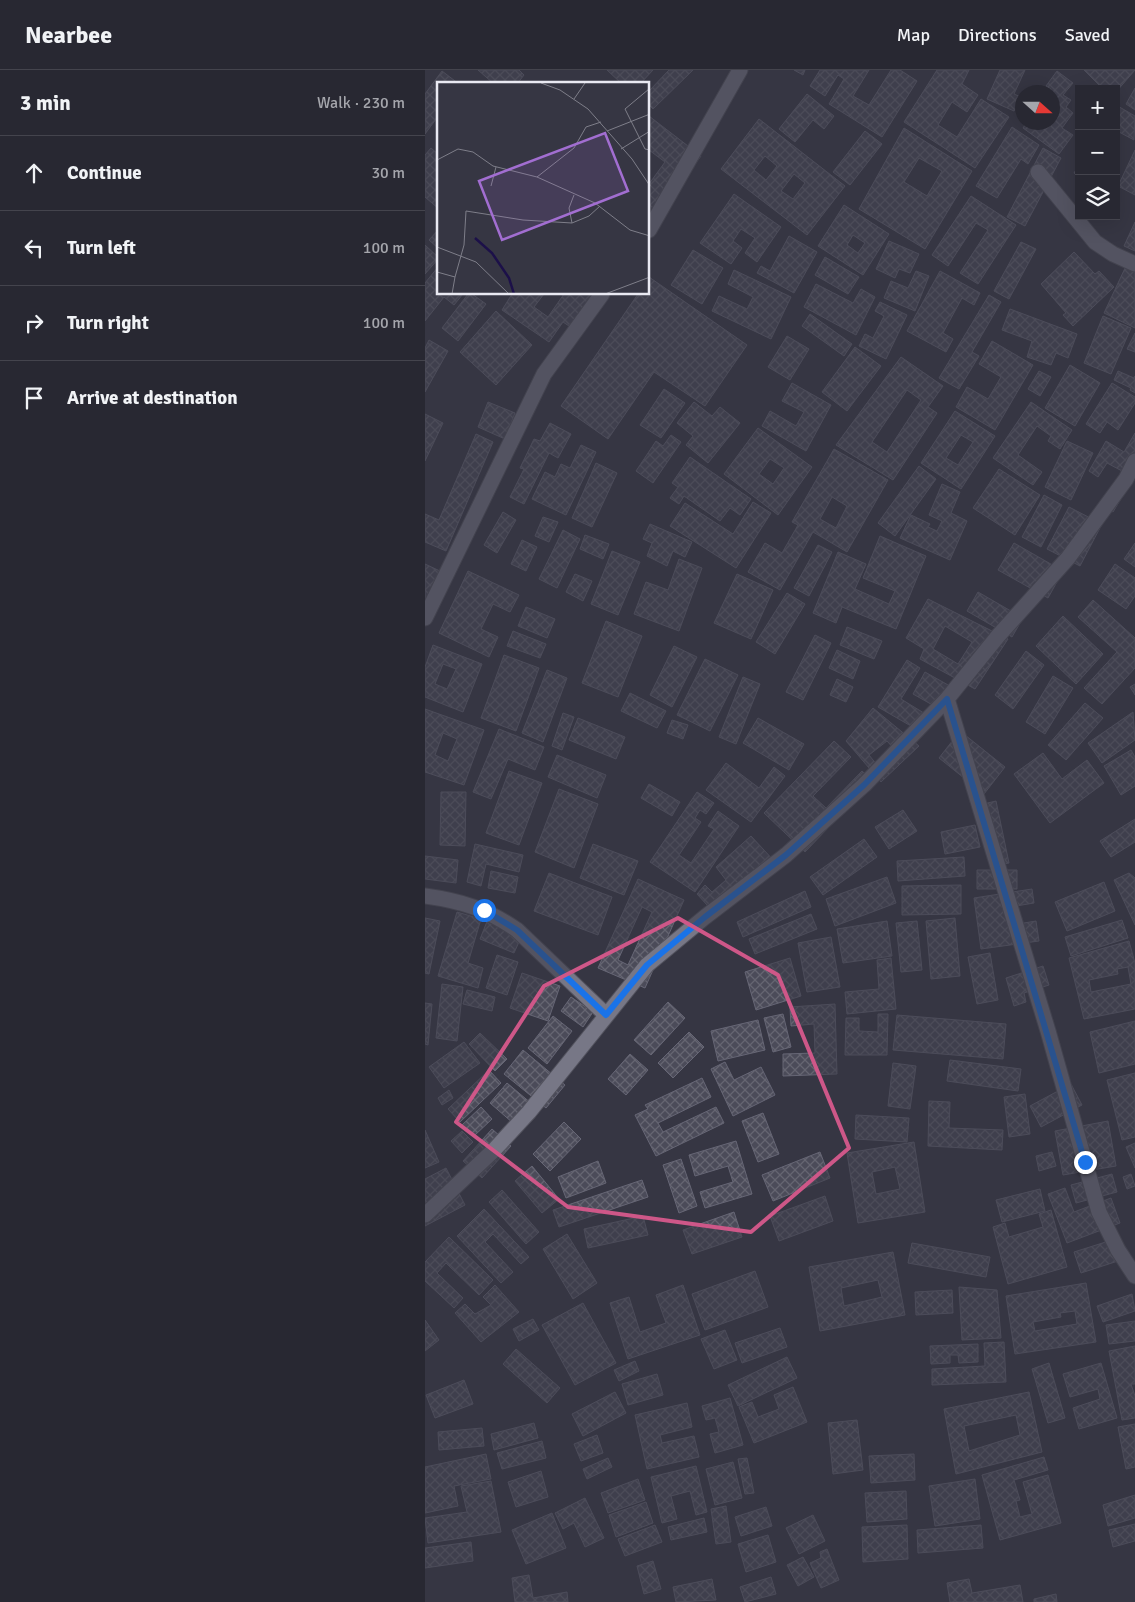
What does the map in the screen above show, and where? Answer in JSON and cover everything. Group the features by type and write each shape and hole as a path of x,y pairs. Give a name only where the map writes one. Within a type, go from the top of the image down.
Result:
{"street":[{"path":"650,228 740,70"},
{"path":"1038,172 1095,242 1113,254 1135,264"},
{"path":"425,618 544,374 601,295"},
{"path":"425,1215 494,1150 529,1112 647,965 705,917 786,855 864,785 947,699 998,636 1068,558 1126,479 1135,461"},
{"path":"947,699 1048,1031 1099,1212 1118,1250 1135,1276"},
{"path":"425,896 457,900 502,919 517,930 606,1015"}],"highlighted area":[{"path":"678,918 778,975 849,1148 751,1232 568,1207 456,1122 544,986"}],"building":[{"path":"478,70 519,70 524,75 519,82 492,82"},
{"path":"607,70 653,70 642,82 620,82"},
{"path":"669,70 693,70 653,109 650,106 650,90"},
{"path":"794,70 805,70 803,75"},
{"path":"820,70 869,70 853,96 869,105 891,70 900,70 917,81 882,137 829,104 844,79 838,75 825,96 810,86"},
{"path":"937,70 969,70 962,84 978,95 967,112 952,102 938,125 957,137 981,99 1009,117 975,168 904,122"},
{"path":"1000,70 1025,70 1018,85 1015,85 1014,111 987,99"},
{"path":"1084,70 1135,70 1120,87 1120,85 1099,85"},
{"path":"442,71 456,82 437,82 437,118 425,134 425,94"},
{"path":"1057,71 1073,83 1063,95 1071,100 1066,107 1073,113 1062,128 1073,135 1059,154 1026,130 1060,130 1060,85 1047,85"},
{"path":"1135,88 1135,110 1126,104"},
{"path":"807,94 834,116 824,129 813,120 795,142 779,129"},
{"path":"1120,107 1135,116 1134,140 1120,133"},
{"path":"650,117 701,156 655,217 650,214 650,183 665,162 650,151"},
{"path":"759,119 845,186 807,235 721,169","holes":["765,156 777,166 766,180 754,170","794,174 805,183 793,199 781,191"]},
{"path":"1012,127 1039,145 1028,164 1021,159 997,198 976,186"},
{"path":"904,128 972,171 925,249 859,209","holes":["919,158 942,171 927,196 904,182"]},
{"path":"865,131 882,144 850,185 833,172"},
{"path":"431,148 437,153 437,207 425,197 425,155"},
{"path":"1043,148 1061,158 1025,226 1007,217"},
{"path":"1135,150 1135,195 1120,187 1120,182"},
{"path":"734,194 781,227 757,262 745,253 755,238 741,229 733,241 742,248 731,264 700,243"},
{"path":"971,196 1016,225 978,284 960,273 988,230 976,223 948,266 932,255"},
{"path":"844,205 889,234 863,275 818,246","holes":["853,235 865,243 858,253 847,245"]},
{"path":"1135,222 1135,251 1124,246"},
{"path":"437,231 437,247 429,240"},
{"path":"789,236 817,252 794,293 757,273 761,266 770,271"},
{"path":"889,241 919,254 910,273 899,269 895,278 876,269"},
{"path":"1021,242 1036,249 1009,299 994,291"},
{"path":"425,245 437,256 437,260 425,274"},
{"path":"693,250 723,268 702,304 671,285"},
{"path":"1074,252 1095,274 1099,271 1114,287 1073,326 1063,315 1066,313 1041,284"},
{"path":"825,257 859,277 848,294 815,275"},
{"path":"1126,266 1135,270 1135,328 1104,313"},
{"path":"437,268 437,295 462,295 454,305 444,297 425,321 425,283"},
{"path":"734,270 791,297 771,339 712,311 719,296 747,309 753,297 728,284"},
{"path":"916,271 929,276 915,311 884,298 891,281 908,288"},
{"path":"940,271 980,293 974,305 962,298 943,333 953,339 946,352 907,331"},
{"path":"650,278 747,345 705,406 654,372 608,439 561,406 637,295 650,295"},
{"path":"816,284 853,303 861,289 875,297 856,335 804,307"},
{"path":"467,295 473,295 486,304 458,341 442,328"},
{"path":"511,295 543,295 534,307 548,317 563,295 607,295 581,334 563,322 549,342 502,310"},
{"path":"989,295 1001,302 972,352 979,356 959,389 939,378"},
{"path":"880,302 907,315 886,359 859,346 865,334 873,338 884,316 875,311"},
{"path":"1010,309 1077,334 1068,358 1056,353 1051,365 1027,357 1032,341 1002,330"},
{"path":"496,311 532,345 496,385 460,352"},
{"path":"810,314 852,344 844,356 802,326"},
{"path":"1103,316 1131,328 1111,374 1084,363"},
{"path":"1135,333 1135,352 1127,349"},
{"path":"787,336 809,349 790,380 768,367"},
{"path":"429,340 448,351 425,392 425,348"},
{"path":"992,341 1033,365 995,430 956,407 967,387 988,399 1001,377 979,364"},
{"path":"855,347 881,366 847,411 822,392"},
{"path":"901,357 943,386 928,407 937,413 893,480 836,445","holes":["907,390 921,400 887,452 872,442"]},
{"path":"1070,365 1100,383 1075,426 1045,408"},
{"path":"1039,371 1051,377 1040,396 1028,389"},
{"path":"1118,371 1134,378 1135,376 1135,393 1130,390 1131,388 1114,380"},
{"path":"792,383 831,405 806,451 762,426 770,411 796,426 804,412 782,401"},
{"path":"1112,383 1135,397 1135,403 1118,430 1107,422 1100,433 1086,424"},
{"path":"664,389 685,403 661,438 640,425"},
{"path":"488,402 515,413 505,439 478,427"},
{"path":"694,402 712,416 720,407 740,423 708,463 686,445 693,436 677,423"},
{"path":"1031,402 1072,430 1060,449 1048,441 1051,436 1037,426 1018,455 1042,472 1033,485 993,458"},
{"path":"955,411 995,436 961,489 921,463","holes":["961,435 973,442 958,465 946,458"]},
{"path":"425,414 443,423 425,461"},
{"path":"550,423 571,434 558,458 549,453 524,504 510,497 524,469 520,468 534,439 540,441"},
{"path":"758,428 812,467 778,515 724,474","holes":["770,459 784,468 773,484 759,474"]},
{"path":"1135,433 1135,475 1113,512 1102,505 1122,471 1107,463 1098,477 1089,471 1106,441 1124,452"},
{"path":"476,434 493,442 446,551 425,542 425,514 439,520"},
{"path":"671,435 681,442 653,483 636,471 656,441 663,446"},
{"path":"1067,441 1093,453 1071,500 1045,487"},
{"path":"581,445 596,452 566,515 532,499 545,472 555,477 561,464 570,468"},
{"path":"834,449 888,480 847,552 813,532 780,590 748,572 765,543 782,553 798,525 792,522","holes":["832,497 847,506 836,528 820,519"]},
{"path":"690,457 751,499 740,515 730,508 720,521 684,496 679,504 670,498 678,487 672,483"},
{"path":"596,463 617,473 592,527 572,518"},
{"path":"919,466 936,479 895,536 878,523"},
{"path":"999,469 1040,495 1015,535 973,508"},
{"path":"942,484 960,492 951,513 967,521 950,560 900,538 911,515 930,524 928,527 937,531 942,521 929,515"},
{"path":"1044,495 1062,505 1041,547 1022,537"},
{"path":"753,502 771,513 736,568 670,526 685,503 733,534"},
{"path":"1069,507 1102,524 1080,566 1047,549"},
{"path":"503,512 516,520 497,553 484,545"},
{"path":"543,517 558,522 549,542 535,536"},
{"path":"650,524 692,542 685,557 673,551 667,566 647,556 652,543 643,539"},
{"path":"563,530 580,539 557,588 539,579"},
{"path":"585,535 609,544 603,559 580,549"},
{"path":"880,536 926,556 896,629 842,607 836,623 813,613 838,552 866,564 855,589 889,604 895,591 863,578"},
{"path":"522,540 537,547 526,571 511,564"},
{"path":"1014,543 1063,571 1048,598 998,570"},
{"path":"1135,543 1135,567 1124,559"},
{"path":"818,545 832,552 809,596 794,588"},
{"path":"612,551 640,562 618,615 591,604"},
{"path":"679,559 702,568 679,631 634,614 646,582 668,590"},
{"path":"425,564 440,571 425,608"},
{"path":"1115,564 1135,578 1135,596 1126,609 1098,590"},
{"path":"468,571 519,595 510,612 493,604 481,629 498,637 489,657 439,633"},
{"path":"575,574 592,581 583,601 566,592"},
{"path":"737,574 773,590 751,639 714,623"},
{"path":"978,592 1023,618 1012,637 967,611"},
{"path":"787,593 805,604 775,654 756,642"},
{"path":"928,599 1008,639 975,689 920,659 924,649 906,638","holes":["945,626 972,642 958,664 933,649"]},
{"path":"1093,600 1135,638 1135,668 1102,704 1084,688 1117,652 1078,617"},
{"path":"526,607 555,619 547,638 518,626"},
{"path":"1063,616 1103,654 1076,684 1036,646"},
{"path":"606,621 642,636 618,697 582,683"},
{"path":"847,627 882,641 874,659 840,645"},
{"path":"513,631 546,644 540,658 507,646"},
{"path":"815,635 831,643 803,700 786,692"},
{"path":"433,645 482,664 463,712 425,697 425,667","holes":["443,664 456,669 447,689 435,684"]},
{"path":"674,646 697,657 672,707 650,695"},
{"path":"837,650 860,661 853,679 829,668"},
{"path":"1026,651 1044,665 1013,709 995,695"},
{"path":"504,655 539,668 516,731 481,718"},
{"path":"705,659 738,675 710,731 677,715"},
{"path":"907,660 920,668 901,699 932,718 923,733 878,707"},
{"path":"547,670 567,678 543,742 522,733"},
{"path":"925,672 957,690 945,712 913,694"},
{"path":"1053,676 1073,688 1045,734 1026,722"},
{"path":"743,677 760,684 736,744 719,737"},
{"path":"837,679 853,687 846,702 830,695"},
{"path":"1135,684 1135,695 1130,687"},
{"path":"630,693 666,711 657,728 621,711"},
{"path":"1085,703 1103,718 1066,760 1048,745"},
{"path":"873,708 919,746 881,782 846,741","holes":["887,741 895,750 877,765 869,755"]},
{"path":"425,709 484,730 464,785 425,772","holes":["443,733 457,739 448,761 435,755"]},
{"path":"1133,712 1135,740 1102,763 1088,743"},
{"path":"563,713 574,717 562,750 552,746"},
{"path":"578,718 625,737 616,759 569,740"},
{"path":"758,718 804,744 789,770 743,743"},
{"path":"672,720 688,725 683,739 667,733"},
{"path":"499,729 544,747 535,770 508,759 491,799 473,792"},
{"path":"960,731 1005,767 984,794 939,758"},
{"path":"834,741 851,757 813,796 826,808 862,771 873,781 805,852 764,813"},
{"path":"1131,750 1135,757 1135,786 1121,795 1104,766"},
{"path":"1043,753 1062,779 1087,760 1104,783 1050,823 1014,774"},
{"path":"557,755 606,775 597,798 548,777"},
{"path":"726,763 759,788 774,767 785,776 751,822 706,790"},
{"path":"509,771 542,783 519,845 486,833"},
{"path":"649,784 680,802 672,816 641,798"},
{"path":"559,789 598,804 574,868 535,852"},
{"path":"441,792 466,792 465,846 440,845"},
{"path":"697,792 714,803 706,814 700,810 695,818 701,822 679,855 691,863 714,829 708,826 718,811 739,826 695,892 650,862"},
{"path":"996,801 1009,863 992,866 979,805"},
{"path":"903,810 917,831 889,849 875,827"},
{"path":"1135,819 1135,842 1111,857 1100,841"},
{"path":"975,825 980,847 945,854 941,832"},
{"path":"751,836 776,863 717,916 697,894 705,885 712,892 726,880 716,867"},
{"path":"864,839 877,857 823,895 810,877"},
{"path":"475,844 523,855 519,872 486,864 481,886 467,882"},
{"path":"593,844 638,861 624,895 580,878"},
{"path":"425,856 458,860 456,883 425,879"},
{"path":"964,857 965,876 898,881 897,861"},
{"path":"977,870 1017,870 1017,889 977,889"},
{"path":"491,871 518,877 515,893 488,888"},
{"path":"549,873 612,897 598,935 534,911"},
{"path":"1129,873 1135,878 1135,925 1114,880"},
{"path":"887,877 896,903 835,926 826,899"},
{"path":"638,879 684,900 645,988 598,968","holes":["642,907 652,912 628,965 618,960"]},
{"path":"1104,882 1115,911 1067,931 1055,902"},
{"path":"961,885 961,914 902,915 902,886"},
{"path":"1032,889 1034,903 1016,906 1018,924 1036,921 1039,941 981,949 974,898"},
{"path":"805,891 811,907 743,937 737,922"},
{"path":"457,912 481,919 468,963 483,968 478,988 438,976"},
{"path":"811,914 817,929 755,954 749,939"},
{"path":"425,918 440,921 429,974 425,973"},
{"path":"955,918 960,976 931,979 926,921"},
{"path":"488,919 523,933 514,953 480,939"},
{"path":"1122,920 1128,938 1071,956 1065,937"},
{"path":"887,921 892,956 843,963 837,929"},
{"path":"917,921 922,970 901,972 896,923"},
{"path":"831,937 840,987 807,992 798,943"},
{"path":"1129,941 1135,963 1135,1009 1084,1019 1069,958","holes":["1128,967 1131,984 1091,992 1089,980 1118,974 1117,969"]},
{"path":"990,953 998,1000 977,1004 968,957"},
{"path":"497,955 518,962 507,995 486,988"},
{"path":"790,958 801,996 756,1010 745,972"},
{"path":"891,958 896,1009 847,1014 845,992 879,989 877,960"},
{"path":"1043,966 1049,985 1024,993 1026,1002 1014,1006 1006,978"},
{"path":"522,973 560,986 548,1021 510,1008"},
{"path":"442,984 463,987 457,1041 436,1038"},
{"path":"467,990 495,997 492,1011 463,1004"},
{"path":"571,997 593,1012 583,1027 561,1011"},
{"path":"668,1002 685,1018 651,1055 634,1040"},
{"path":"425,1003 432,1004 428,1045 425,1044"},
{"path":"835,1004 837,1074 783,1076 783,1054 815,1053 814,1024 791,1026 790,1007"},
{"path":"783,1014 791,1047 773,1052 764,1018"},
{"path":"878,1014 888,1014 887,1055 845,1055 846,1018 859,1018 859,1031 878,1032"},
{"path":"897,1015 1006,1024 1003,1059 893,1050"},
{"path":"553,1016 572,1031 547,1064 528,1048"},
{"path":"758,1020 765,1050 718,1061 711,1031"},
{"path":"1135,1021 1135,1064 1099,1073 1090,1032"},
{"path":"689,1032 704,1047 673,1078 658,1063"},
{"path":"480,1033 507,1059 495,1071 469,1044"},
{"path":"464,1042 480,1063 444,1088 429,1067"},
{"path":"523,1050 565,1085 546,1108 504,1074"},
{"path":"630,1054 648,1070 626,1095 608,1079"},
{"path":"950,1060 1021,1069 1018,1091 947,1081"},
{"path":"725,1062 734,1080 761,1067 775,1095 733,1116 711,1069"},
{"path":"893,1063 916,1066 910,1109 888,1106"},
{"path":"489,1070 501,1083 460,1122 448,1109"},
{"path":"1135,1073 1135,1137 1122,1140 1107,1080"},
{"path":"702,1078 711,1097 658,1123 663,1132 716,1107 724,1123 656,1156 635,1115 648,1109 645,1105"},
{"path":"507,1083 538,1109 521,1130 490,1103"},
{"path":"1071,1084 1082,1105 1041,1127 1030,1106"},
{"path":"449,1090 453,1098 442,1105 438,1098"},
{"path":"1025,1094 1030,1134 1009,1137 1004,1097"},
{"path":"929,1101 950,1102 949,1128 1003,1130 1002,1150 928,1146"},
{"path":"481,1107 492,1119 474,1136 462,1125"},
{"path":"763,1113 779,1154 758,1162 742,1121"},
{"path":"856,1115 909,1118 907,1142 855,1139"},
{"path":"1108,1121 1116,1166 1063,1175 1055,1131"},
{"path":"564,1122 581,1139 550,1171 533,1154"},
{"path":"492,1129 511,1146 482,1178 463,1161"},
{"path":"425,1130 439,1162 425,1168"},
{"path":"462,1131 473,1142 462,1153 451,1141"},
{"path":"736,1141 752,1194 705,1208 700,1192 733,1182 728,1166 695,1176 689,1155"},
{"path":"914,1142 925,1212 858,1223 847,1153","holes":["895,1167 900,1189 876,1194 872,1172"]},
{"path":"1135,1143 1135,1168 1126,1147"},
{"path":"820,1152 830,1178 773,1201 762,1175"},
{"path":"1052,1152 1056,1166 1039,1171 1036,1156"},
{"path":"681,1159 697,1206 679,1213 663,1165"},
{"path":"598,1161 606,1183 566,1198 558,1177"},
{"path":"532,1166 559,1199 542,1213 515,1181"},
{"path":"446,1168 465,1205 425,1226 425,1179"},
{"path":"1112,1174 1117,1192 1076,1203 1071,1185"},
{"path":"1131,1174 1135,1186 1127,1189 1123,1177"},
{"path":"642,1180 648,1197 559,1227 553,1210"},
{"path":"1065,1188 1074,1212 1111,1198 1120,1223 1067,1243 1048,1194"},
{"path":"1040,1189 1045,1211 1002,1222 996,1200"},
{"path":"502,1190 539,1232 526,1244 489,1202"},
{"path":"825,1196 833,1221 779,1241 770,1216"},
{"path":"484,1209 529,1257 521,1264 493,1234 485,1242 513,1272 501,1283 457,1236"},
{"path":"1051,1210 1067,1267 1008,1284 993,1227 1005,1223 1009,1237 1043,1227 1039,1214"},
{"path":"734,1212 742,1237 692,1254 683,1230"},
{"path":"643,1216 648,1235 588,1248 584,1229"},
{"path":"567,1234 597,1283 573,1299 543,1249"},
{"path":"449,1237 493,1280 479,1295 446,1263 437,1273 463,1298 454,1308 425,1281 425,1262"},
{"path":"1112,1240 1118,1261 1081,1273 1074,1252"},
{"path":"912,1243 990,1257 986,1277 908,1263"},
{"path":"893,1252 905,1315 820,1331 809,1267","holes":["878,1280 882,1297 844,1306 841,1288"]},
{"path":"755,1271 768,1307 705,1330 692,1294"},
{"path":"1086,1283 1096,1342 1015,1354 1006,1296","holes":["1075,1311 1077,1324 1035,1331 1033,1322 1061,1317 1060,1313"]},
{"path":"495,1285 519,1312 481,1342 455,1313 465,1304 475,1314 491,1305 483,1297"},
{"path":"683,1285 700,1335 628,1359 610,1303 629,1297 640,1332 666,1323 656,1295"},
{"path":"959,1287 997,1290 1001,1338 962,1340"},
{"path":"952,1290 953,1313 916,1315 915,1292"},
{"path":"1132,1294 1135,1311 1103,1322 1097,1306"},
{"path":"583,1303 616,1363 575,1385 542,1325"},
{"path":"533,1319 539,1330 519,1341 513,1329"},
{"path":"425,1320 439,1340 425,1351"},
{"path":"1135,1321 1135,1341 1109,1344 1106,1325"},
{"path":"780,1328 787,1347 742,1363 735,1343"},
{"path":"725,1330 737,1360 714,1369 701,1339"},
{"path":"1004,1342 1006,1382 932,1385 932,1369 985,1366 984,1343"},
{"path":"978,1344 978,1362 959,1363 958,1355 950,1355 950,1363 931,1364 930,1346"},
{"path":"1135,1346 1135,1384 1131,1384 1135,1396 1135,1418 1122,1420 1109,1351"},
{"path":"516,1349 560,1388 547,1403 503,1364"},
{"path":"787,1357 797,1378 738,1406 728,1385"},
{"path":"635,1361 639,1371 619,1381 614,1370"},
{"path":"1049,1363 1065,1418 1048,1423 1032,1369"},
{"path":"1101,1363 1117,1418 1079,1429 1073,1408 1100,1399 1098,1389 1070,1397 1063,1374"},
{"path":"657,1374 663,1395 628,1405 622,1384"},
{"path":"464,1380 473,1404 435,1418 426,1395"},
{"path":"793,1387 807,1422 754,1443 739,1407 752,1402 758,1417 779,1409 774,1395"},
{"path":"615,1392 626,1413 583,1436 572,1414"},
{"path":"1029,1392 1042,1452 956,1474 944,1409","holes":["1016,1415 1020,1435 969,1451 964,1426"]},
{"path":"730,1398 743,1445 715,1453 710,1434 719,1432 715,1418 706,1420 702,1406"},
{"path":"687,1403 692,1427 660,1435 662,1443 694,1436 699,1457 647,1469 635,1415"},
{"path":"857,1420 863,1470 833,1474 828,1423"},
{"path":"534,1423 538,1438 494,1450 491,1434"},
{"path":"1135,1424 1135,1467 1126,1469 1118,1427"},
{"path":"482,1428 484,1446 439,1450 438,1432"},
{"path":"597,1435 603,1453 581,1461 574,1444"},
{"path":"542,1441 546,1458 502,1469 497,1453"},
{"path":"486,1454 491,1479 454,1486 458,1506 425,1513 425,1467"},
{"path":"914,1454 915,1480 871,1483 869,1456"},
{"path":"1044,1457 1048,1470 1014,1480 1020,1500 1016,1501 1020,1517 1032,1514 1023,1482 1048,1475 1061,1523 1000,1540 982,1475"},
{"path":"608,1458 612,1467 587,1479 583,1469"},
{"path":"747,1458 754,1493 745,1494 738,1459"},
{"path":"733,1462 742,1498 715,1505 706,1469"},
{"path":"696,1466 707,1512 696,1515 690,1491 671,1496 677,1519 662,1523 651,1477"},
{"path":"541,1471 548,1497 516,1507 508,1482"},
{"path":"638,1479 645,1500 608,1513 601,1493"},
{"path":"975,1479 980,1519 935,1526 929,1486"},
{"path":"491,1481 501,1532 428,1543 425,1518 467,1512 461,1486"},
{"path":"906,1491 907,1519 867,1522 865,1493"},
{"path":"1135,1495 1135,1518 1108,1526 1103,1505"},
{"path":"585,1498 604,1538 585,1547 574,1523 563,1529 555,1513"},
{"path":"646,1502 653,1523 616,1537 609,1515"},
{"path":"726,1506 731,1542 716,1544 711,1509"},
{"path":"766,1507 772,1526 741,1536 735,1517"},
{"path":"552,1513 566,1548 526,1564 512,1530"},
{"path":"813,1515 825,1541 799,1554 786,1528"},
{"path":"704,1518 707,1532 671,1540 668,1527"},
{"path":"1135,1524 1135,1541 1113,1547 1109,1530"},
{"path":"655,1525 662,1542 625,1556 618,1539"},
{"path":"907,1525 908,1559 863,1562 862,1527"},
{"path":"981,1525 983,1548 918,1553 917,1530"},
{"path":"768,1535 776,1562 746,1572 738,1544"},
{"path":"471,1542 473,1561 425,1568 425,1548"},
{"path":"827,1549 839,1580 821,1588 810,1563 821,1558 820,1552"},
{"path":"803,1557 814,1577 798,1586 787,1565"},
{"path":"653,1561 661,1589 644,1594 637,1566"},
{"path":"529,1575 533,1598 567,1592 568,1602 515,1602 512,1578"},
{"path":"771,1577 776,1594 745,1602 740,1587"},
{"path":"712,1579 716,1600 676,1602 673,1587"},
{"path":"969,1579 972,1593 1020,1585 1023,1602 950,1602 947,1583"},
{"path":"1056,1594 1057,1602 1034,1602 1034,1599"}],"route":[{"path":"484,910 502,919 517,930 606,1015 647,965 705,917 786,855 859,790 947,699 1048,1031 1085,1162"}]}
